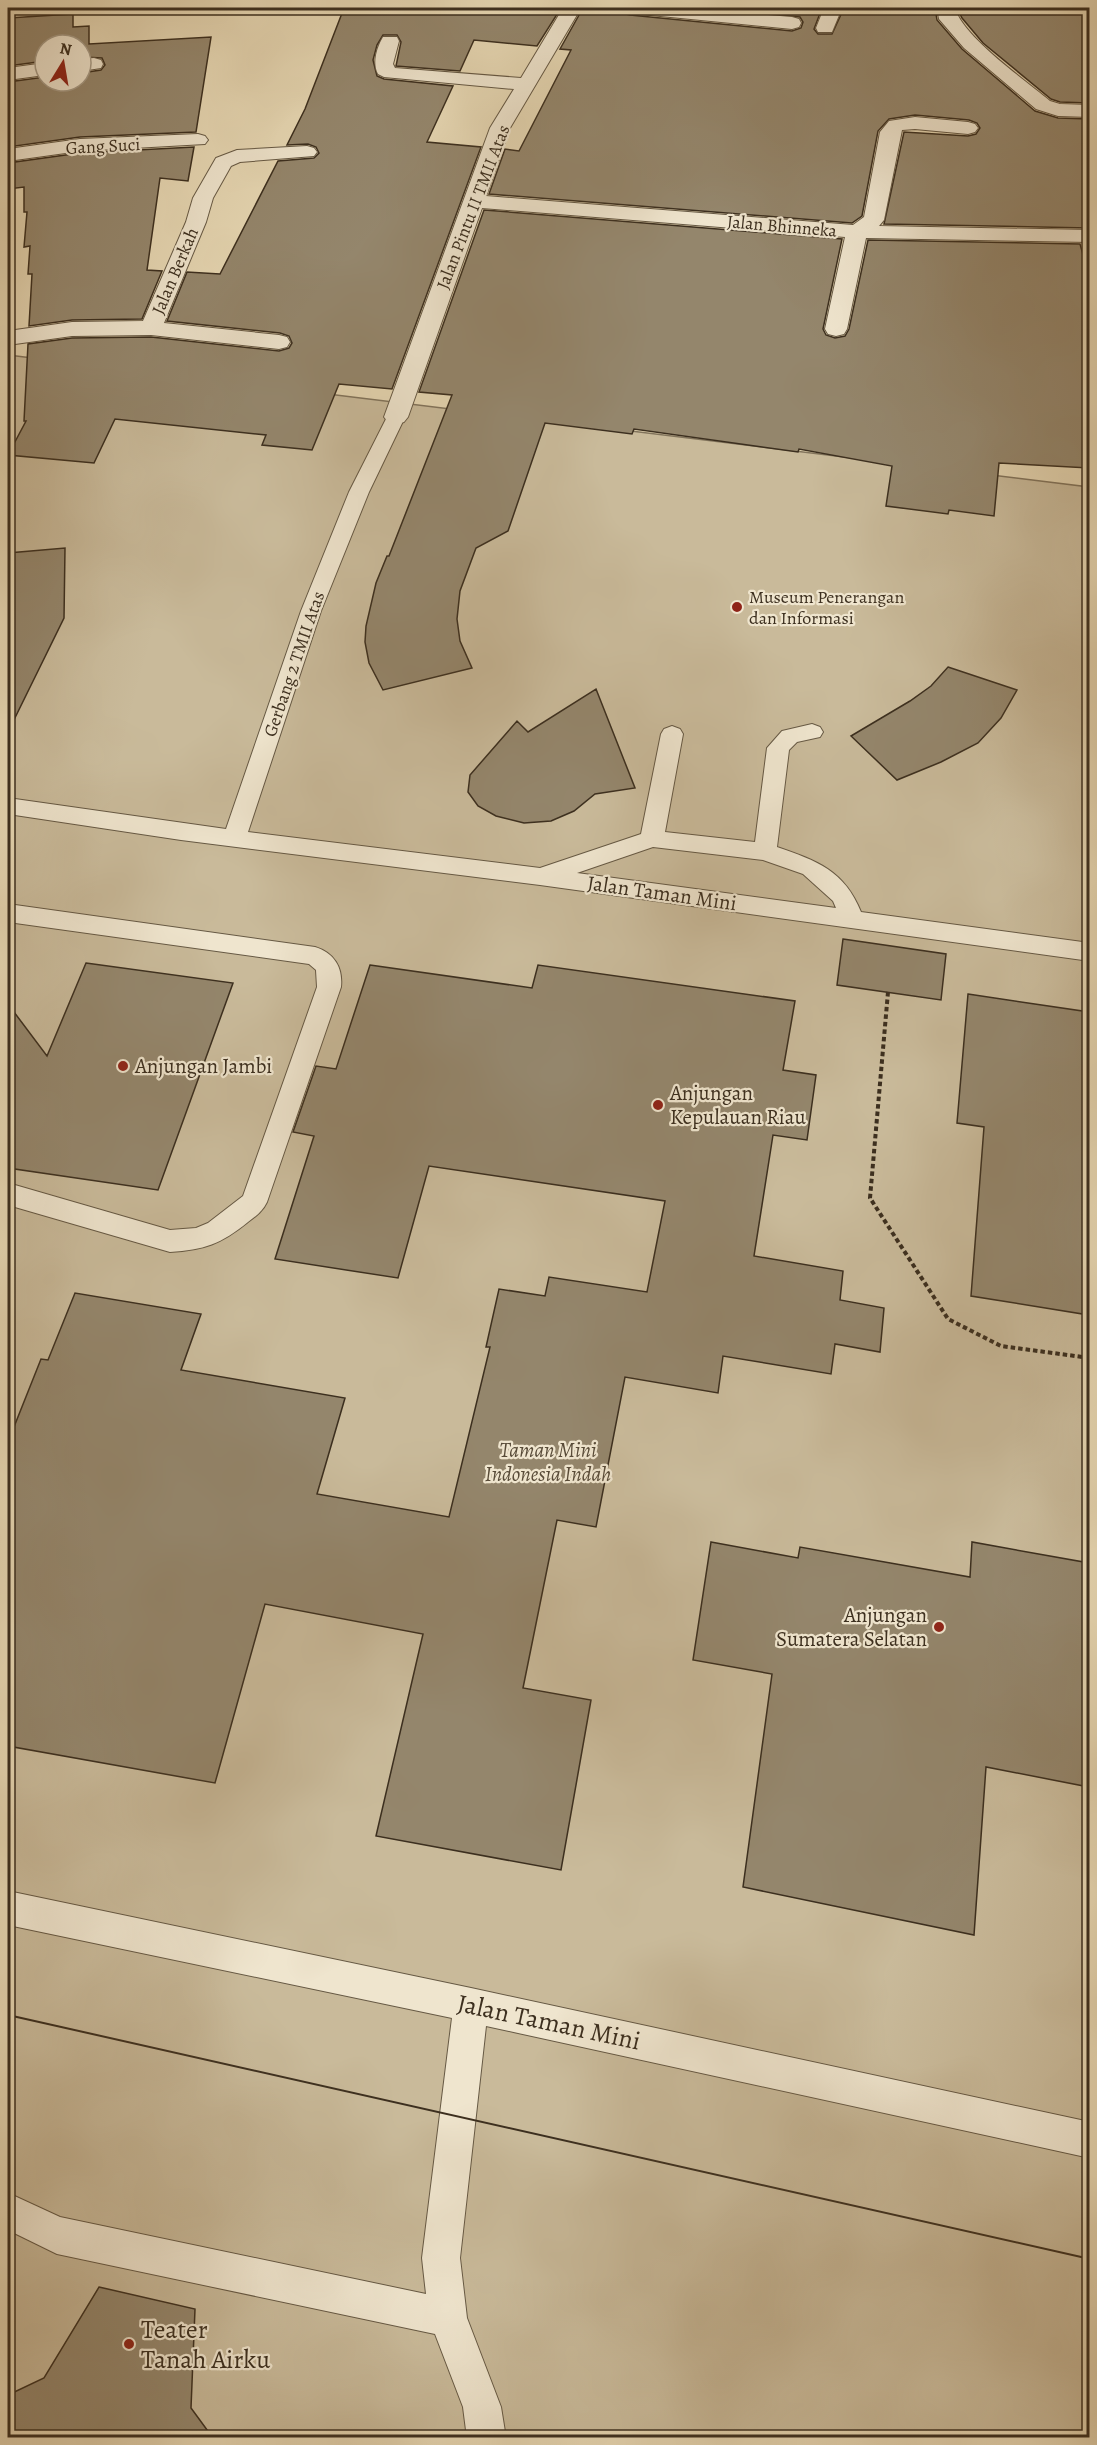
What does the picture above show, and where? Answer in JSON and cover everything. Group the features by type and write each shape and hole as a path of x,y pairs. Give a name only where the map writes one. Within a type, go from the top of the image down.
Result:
{"street":[{"name":"Jalan Pintu II TMII Atas","path":"396,417 500,128 572,8"},
{"path":"630,8 792,23"},
{"path":"825,28 833,8"},
{"path":"946,8 948,19 970,44 1043,105 1058,110 1089,111"},
{"path":"390,41 384,64 385,70 391,73 526,84"},
{"path":"8,74 33,71"},
{"path":"836,329 857,232 874,220 890,132 896,125 915,123 968,128"},
{"name":"Gang Suci","path":"8,155 80,146 198,140"},
{"name":"Jalan Berkah","path":"8,338 72,329 151,328 196,222 203,198 223,162 237,156 307,152"},
{"name":"Jalan Bhinneka","path":"475,201 857,232 1089,236"},
{"path":"151,328 279,342"}],"lane":[{"name":"Gerbang 2 TMII Atas","path":"234,839 311,611 359,492 396,417"},
{"path":"765,852 778,748 790,736 812,732"},
{"path":"652,839 672,734"},
{"name":"Jalan Taman Mini","path":"8,806 234,839 283,843 540,876 1089,952"},
{"path":"540,876 652,839 765,852 811,868 843,896 853,920"},
{"path":"8,913 315,956 323,960 330,975 329,987 254,1202 218,1231 198,1239 170,1241 8,1194"},
{"name":"Jalan Taman Mini","path":"8,1908 471,2005 1089,2140"},
{"path":"471,2005 441,2258 448,2318 482,2407 487,2438"},
{"path":"8,2211 57,2235 448,2318"}],"path":[{"path":"888,992 870,1198 948,1319 1001,1346 1089,1358"}],"green space":[{"name":"Taman Mini Indonesia Indah","path":"8,355 1089,487 1089,2437 8,2438"}],"building":[{"path":"344,8 561,8 537,46 474,40 460,71 396,66 401,42 397,35 383,35 377,45 373,60 377,76 384,79 453,86 427,142 481,147 392,389 339,384 312,450 262,445 266,435 115,419 94,463 8,455 26,421 24,421 28,344 72,338 151,337 279,351 289,348 292,343 289,336 280,333 167,321 187,272 220,274 278,161 314,158 319,153 316,147 308,144 287,145 305,109"},
{"path":"583,8 619,8 622,13 630,15 792,31 801,28 803,22 800,17 705,8 822,8 814,29 818,34 832,34 844,8 935,8 937,20 962,49 1035,111 1058,118 1089,119 1089,228 884,224 904,132 968,136 976,134 980,128 977,123 969,120 915,115 889,119 878,131 862,216 852,223 489,194 505,149 519,151 571,50 560,49"},
{"path":"957,8 1089,8 1089,103 1060,102 1051,99 983,43 962,18"},
{"path":"73,14 73,27 89,26 89,33 33,33 33,63 8,66 8,18"},
{"path":"211,37 196,132 80,137 8,147 8,82 33,79 33,93 93,93 93,71 101,70 105,65 102,58 93,58 93,44"},
{"path":"194,147 188,181 160,178 147,270 162,271 142,319 72,320 29,326 32,274 28,274 30,246 24,247 27,212 24,212 24,187 8,189 8,163 80,153"},
{"path":"484,210 842,239 823,329 826,335 835,338 845,336 849,329 868,240 1080,244 1089,276 1089,468 999,463 994,516 949,510 948,514 886,506 892,466 799,449 798,452 634,429 632,434 545,423 508,531 476,548 460,591 457,619 460,641 472,668 383,690 369,663 365,642 366,626 376,583 387,556 389,556 452,395 419,392"},
{"path":"65,548 64,618 8,732 8,553"},
{"path":"948,667 1017,690 1001,718 978,743 941,762 897,780 851,736 910,701 931,686"},
{"path":"596,689 635,788 595,794 574,811 551,821 524,823 496,816 478,806 468,792 470,775 517,721 528,732"},
{"path":"843,939 946,954 941,1000 837,985"},
{"name":"Anjungan Jambi","path":"86,963 233,983 158,1190 8,1168 8,1004 47,1056"},
{"path":"370,965 532,988 538,965 795,1001 783,1070 816,1075 807,1140 773,1135 754,1256 843,1271 840,1300 884,1308 880,1352 835,1344 831,1374 723,1356 718,1393 625,1377 596,1527 557,1520 523,1688 591,1700 561,1870 376,1836 423,1634 265,1604 215,1783 8,1746 8,1442 41,1359 48,1360 75,1293 201,1314 181,1370 345,1398 317,1494 449,1517 490,1347 486,1347 499,1289 545,1296 549,1277 647,1292 665,1201 429,1166 398,1278 275,1259 314,1136 293,1132 316,1066 336,1069"},
{"path":"968,994 1089,1012 1089,1315 971,1296 984,1127 957,1123"},
{"path":"711,1542 798,1558 800,1547 970,1577 972,1542 1089,1563 1089,1787 986,1767 974,1935 743,1887 772,1674 693,1660"},
{"name":"Teater Tanah Airku","path":"99,2287 195,2309 191,2408 213,2438 8,2438 8,2395 44,2378"}],"tram line":[{"path":"8,2015 1090,2259"}],"place":[{"name":"Museum Penerangan dan Informasi","path":"737,607"},
{"name":"Anjungan Jambi","path":"123,1066"},
{"name":"Anjungan Kepulauan Riau","path":"658,1105"},
{"name":"Anjungan Sumatera Selatan","path":"939,1627"},
{"name":"Teater Tanah Airku","path":"129,2344"}]}
